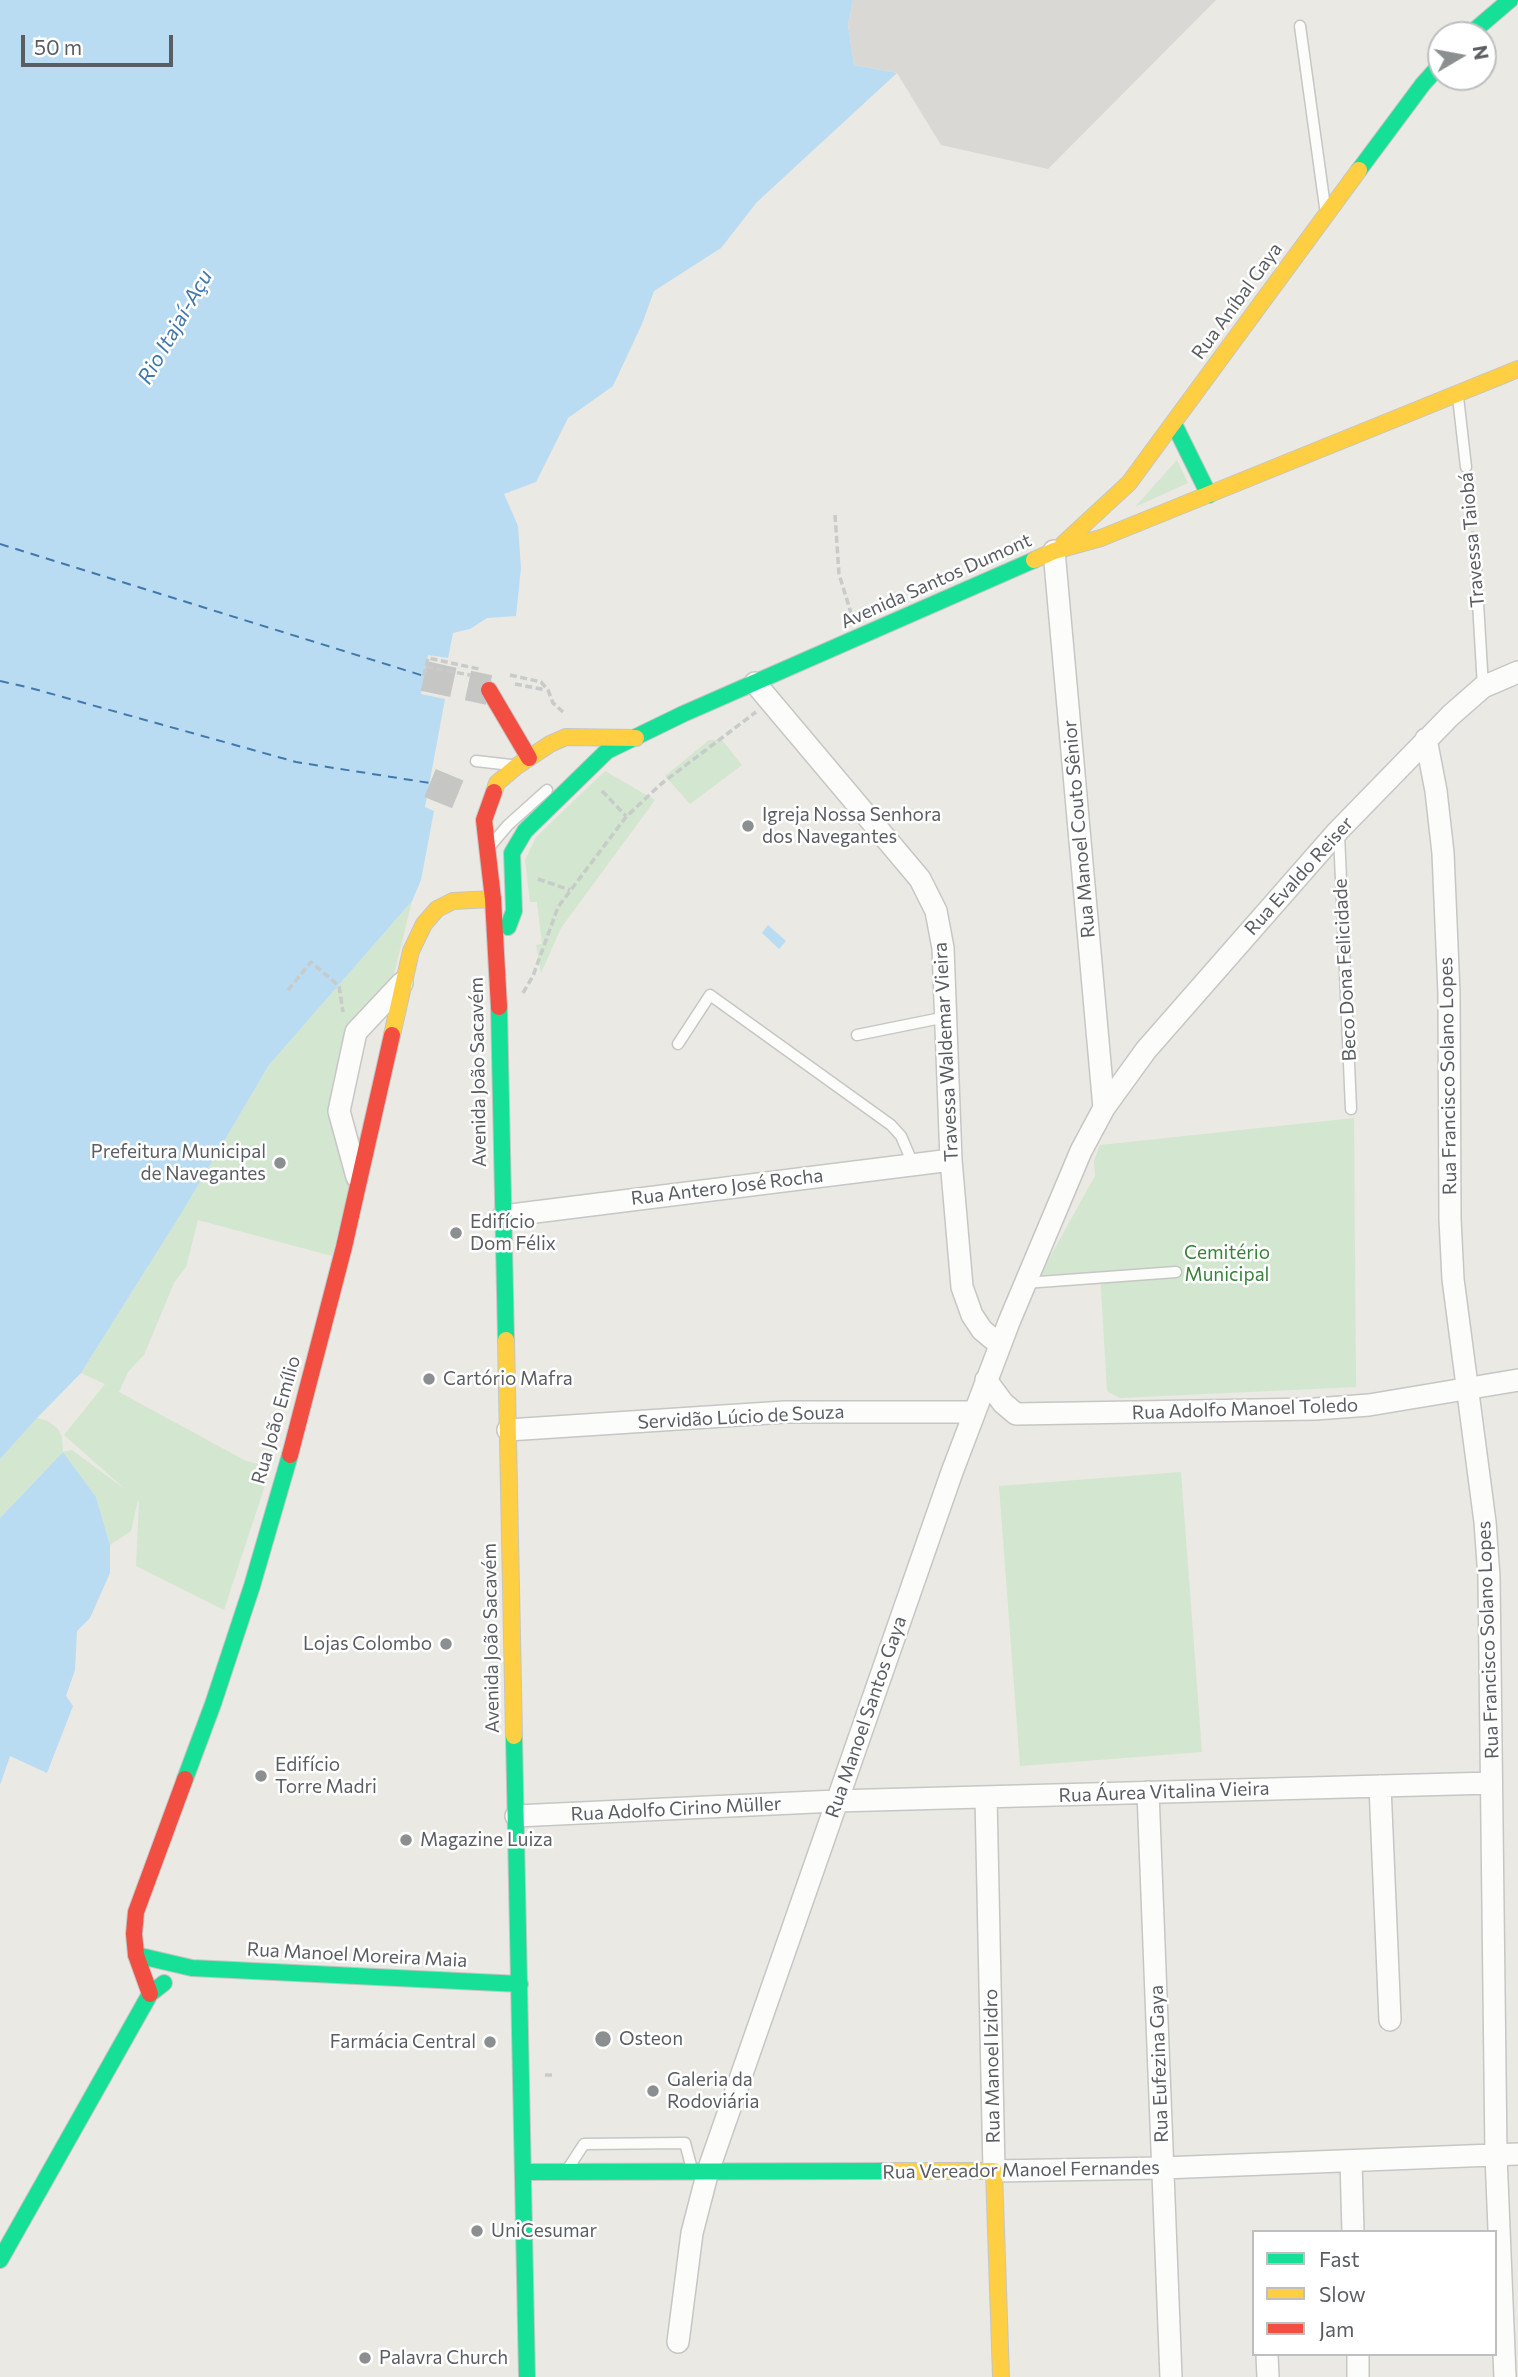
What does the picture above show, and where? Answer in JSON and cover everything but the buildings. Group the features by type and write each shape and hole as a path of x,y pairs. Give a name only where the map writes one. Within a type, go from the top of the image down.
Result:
{"main road":[{"path":"1485,21 1510,0"},
{"name":"Rua Aníbal Gaya","path":"1055,551 1129,483 1427,80"},
{"name":"Avenida Santos Dumont","path":"496,959 514,911 512,853 525,831 607,751 1055,551 1101,538 1518,369"},
{"path":"1174,424 1209,495"},
{"path":"489,690 523,762 566,737 636,738"},
{"name":"Avenida João Sacavém","path":"523,762 497,783 483,805 496,959 527,2377"},
{"name":"Rua João Emílio","path":"149,1994 136,1955 136,1912 214,1704 304,1405 359,1182 411,951 424,924 437,909 453,901 493,899"},
{"name":"Rua Manoel Moreira Maia","path":"136,1955 192,1968 520,1984"},
{"path":"0,2260 149,1994 192,1968"},
{"name":"Rua Vereador Manoel Fernandes","path":"524,2172 994,2171"},
{"name":"Rua Manoel Izidro","path":"994,2171 1001,2377"}],"street":[{"name":"Rua Manoel Couto Sênior","path":"1055,551 1104,1108"},
{"name":"Rua Evaldo Reiser","path":"1104,1108 1146,1050 1338,831 1426,739 1483,687 1518,672"},
{"name":"Travessa Waldemar Vieira","path":"755,683 920,879 936,911 943,958 951,1160 962,1287 972,1315 982,1331 1000,1345"},
{"name":"Rua Francisco Solano Lopes","path":"1426,739 1436,791 1443,853 1448,993 1451,1251 1485,1522 1489,1577 1496,2155 1504,2377"},
{"path":"359,1182 339,1111 356,1032 404,981"},
{"name":"Rua Manoel Santos Gaya","path":"678,2343 701,2171 986,1380 1081,1151 1104,1108"},
{"name":"Rua Antero José Rocha","path":"503,1216 951,1160"},
{"name":"Rua Adolfo Manoel Toledo","path":"986,1380 1003,1403 1016,1413 1315,1409 1369,1405 1518,1380"},
{"name":"Servidão Lúcio de Souza","path":"508,1430 785,1412 974,1412"},
{"name":"Rua Áurea Vitalina Vieira","path":"836,1801 1492,1783"},
{"path":"1380,1786 1390,2021"},
{"name":"Rua Eufezina Gaya","path":"1148,1792 1171,2377"},
{"name":"Rua Manoel Izidro","path":"986,1797 994,2171"},
{"name":"Rua Adolfo Cirino Müller","path":"516,1816 836,1801"},
{"name":"Rua Vereador Manoel Fernandes","path":"994,2171 1163,2168 1518,2154"},
{"path":"1351,2161 1353,2230"},
{"path":"1268,2356 1268,2377"},
{"path":"1357,2356 1358,2377"}],"lane":[{"path":"1300,26 1327,215"},
{"name":"Travessa Taiobá","path":"1458,394 1466,467"},
{"name":"Travessa Taiobá","path":"1476,569 1483,687"},
{"path":"575,765 607,751"},
{"path":"476,761 523,762"},
{"path":"487,851 508,825 556,782"},
{"name":"Beco Dona Felicidade","path":"1338,831 1351,1109"},
{"path":"678,1044 710,995 891,1125 901,1136 913,1164"},
{"path":"857,1035 946,1017"},
{"path":"1025,1283 1176,1272"},
{"path":"566,2172 584,2144 685,2143 701,2171"}],"path":[{"name":"Travessa Taiobá","path":"1466,467 1476,569"},
{"path":"835,516 839,574 860,638"},
{"path":"424,676 426,667"},
{"path":"548,690 553,703 565,714"},
{"path":"520,998 533,976 558,907 626,817 662,784 752,714 774,705"},
{"path":"600,789 626,817"},
{"path":"537,878 570,890"},
{"path":"288,990 311,962 340,986 344,1012"}],"shaded area":[{"path":"853,0 1216,0 1048,169 941,145 897,73 854,65 848,25"}],"green space":[{"path":"1177,460 1188,483 1135,507"},
{"path":"709,740 722,740 742,765 690,804 665,776"},
{"path":"605,771 655,800 561,928 541,973 536,945 542,944 537,902 530,902 525,860 536,837"},
{"path":"412,901 393,978 347,1026 329,1111 350,1183 332,1256 198,1220 186,1267 174,1283 144,1355 128,1372 119,1392 246,1461 271,1467 224,1610 136,1566 138,1500 131,1531 110,1545 96,1497 63,1452 72,1450 126,1490 64,1435 105,1384 81,1373 184,1209 269,1065"},
{"name":"Cemitério Municipal","path":"1354,1118 1356,1387 1120,1398 1107,1391 1100,1272 1040,1275 1095,1176 1094,1161 1100,1145"},
{"path":"37,1418 48,1421 58,1429 62,1437 63,1452 0,1518 0,1459"},
{"path":"1181,1472 1202,1752 1020,1766 999,1486"}],"water":[{"name":"Rio Itajaí-Açu","path":"0,0 853,0 848,25 854,65 897,73 757,202 721,248 654,291 613,386 568,418 536,482 504,494 518,526 521,568 516,616 487,618 470,629 453,633 448,658 428,655 421,694 445,699 425,807 434,811 421,880 412,901 269,1065 184,1209 81,1373 0,1459"},
{"path":"768,925 786,941 779,949 762,933"},
{"path":"63,1452 96,1497 110,1545 110,1573 90,1618 77,1631 75,1670 66,1696 73,1706 47,1773 10,1756 0,1785 0,1518"}],"ferry route":[{"path":"0,544 424,676"},
{"path":"0,681 296,762 430,783"}],"tunnel":[{"path":"424,676 489,690"},
{"path":"430,783 469,799"}],"traffic: fast":[{"path":"1485,21 1510,0"},
{"path":"1359,170 1427,80"},
{"path":"1174,424 1209,495"},
{"path":"508,927 514,911 512,853 525,831 607,751 683,714 1034,560"},
{"path":"499,1007 506,1340"},
{"path":"185,1779 252,1586 290,1455"},
{"path":"514,1736 527,2377"},
{"path":"136,1955 192,1968 520,1984"},
{"path":"0,2260 150,1994 164,1983"},
{"path":"524,2172 890,2171"}],"traffic: slow":[{"path":"1063,544 1129,483 1359,170"},
{"path":"1034,560 1054,551 1101,538 1518,369"},
{"path":"494,792 497,783 517,766 550,744 566,737 636,738"},
{"path":"392,1035 411,951 424,924 437,909 453,901 493,899"},
{"path":"506,1340 514,1736"},
{"path":"890,2171 994,2171 1001,2377"}],"traffic: jam":[{"path":"489,690 529,758"},
{"path":"494,792 484,820 493,899 499,1007"},
{"path":"290,1455 344,1247 392,1035"},
{"path":"150,1994 136,1955 136,1912 185,1779"}],"place":[{"name":"Igreja Nossa Senhora dos Navegantes","path":"748,826"},
{"name":"Prefeitura Municipal de Navegantes","path":"280,1163"},
{"name":"Edifício Dom Félix","path":"456,1233"},
{"name":"Cartório Mafra","path":"429,1379"},
{"name":"Lojas Colombo","path":"446,1644"},
{"name":"Edifício Torre Madri","path":"261,1776"},
{"name":"Magazine Luiza","path":"406,1840"},
{"name":"Osteon","path":"603,2039"},
{"name":"Farmácia Central","path":"490,2042"},
{"name":"Galeria da Rodoviária","path":"653,2091"},
{"name":"UniCesumar","path":"477,2231"},
{"name":"Palavra Church","path":"365,2358"}]}
